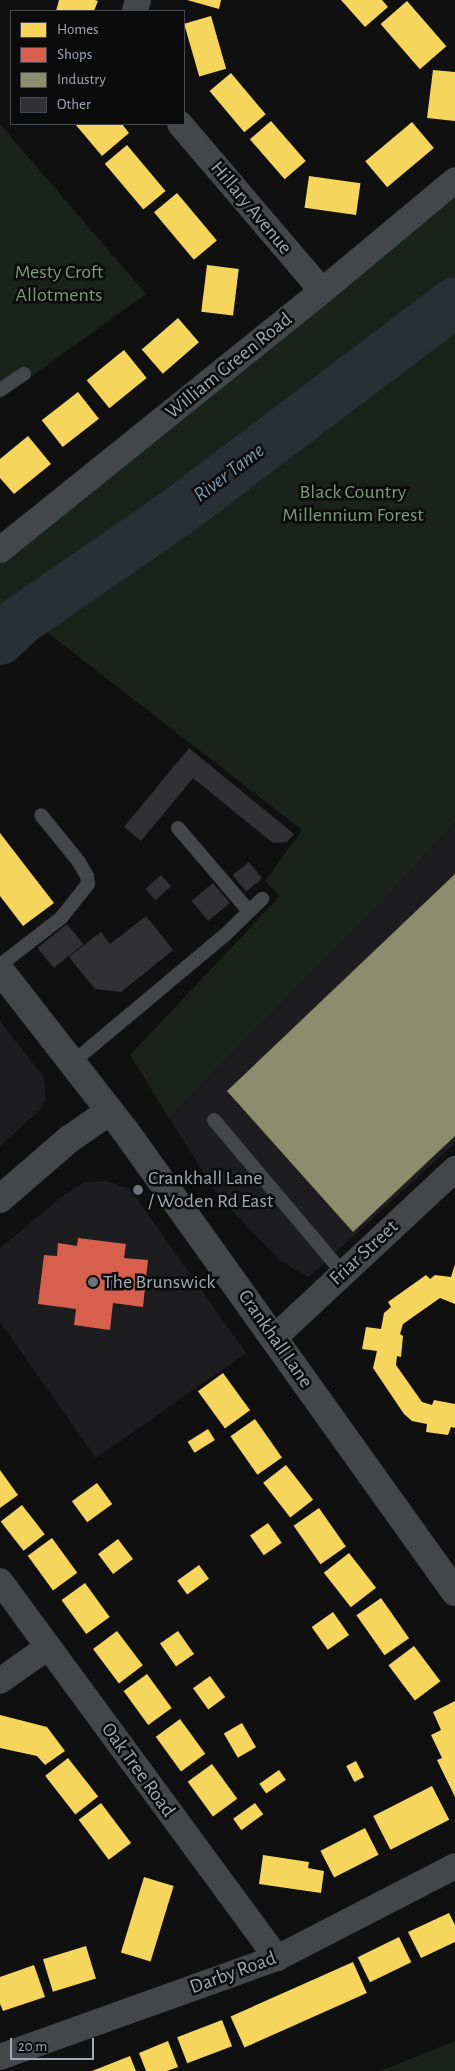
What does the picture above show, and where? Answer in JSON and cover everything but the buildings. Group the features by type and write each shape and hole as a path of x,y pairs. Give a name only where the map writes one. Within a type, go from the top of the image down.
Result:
{"street":[{"name":"Hillary Avenue","path":"181,125 322,291"},
{"name":"William Green Road","path":"0,550 322,291 455,180"},
{"name":"Crankhall Lane","path":"0,970 110,1111 455,1592"},
{"path":"0,1199 68,1140 110,1111"},
{"name":"Friar Street","path":"274,1338 455,1169"},
{"name":"Oak Tree Road","path":"0,1581 277,1958"},
{"path":"0,1681 48,1647"},
{"name":"Darby Road","path":"0,2057 277,1958 455,1866"}],"lane":[{"path":"0,390 24,374"},
{"path":"0,965 61,918 88,884 88,876 79,862 41,815"},
{"path":"178,828 250,911"},
{"path":"73,1062 225,935 262,899"},
{"path":"214,1120 344,1273"}],"shaded area":[{"path":"455,823 455,1143 309,1277 281,1261 220,1198 169,1118 372,912"},
{"path":"0,1021 41,1073 45,1084 45,1100 40,1110 0,1146"},
{"path":"107,1181 130,1189 246,1353 96,1458 0,1322 0,1248 63,1196 84,1182"}],"green space":[{"name":"Mesty Croft Allotments","path":"0,124 146,294 0,399"},
{"path":"455,191 455,276 0,618 0,564"},
{"name":"Black Country Millennium Forest","path":"455,316 455,823 372,912 169,1118 130,1055 280,896 265,881 302,830 39,626"},
{"path":"455,2041 455,2071 381,2071"}],"waterway":[{"name":"River Tame","path":"0,640 21,620 179,511 455,302"}],"place":[{"name":"Crankhall Lane / Woden Rd East","path":"138,1190"},
{"name":"The Brunswick","path":"93,1282"}]}
